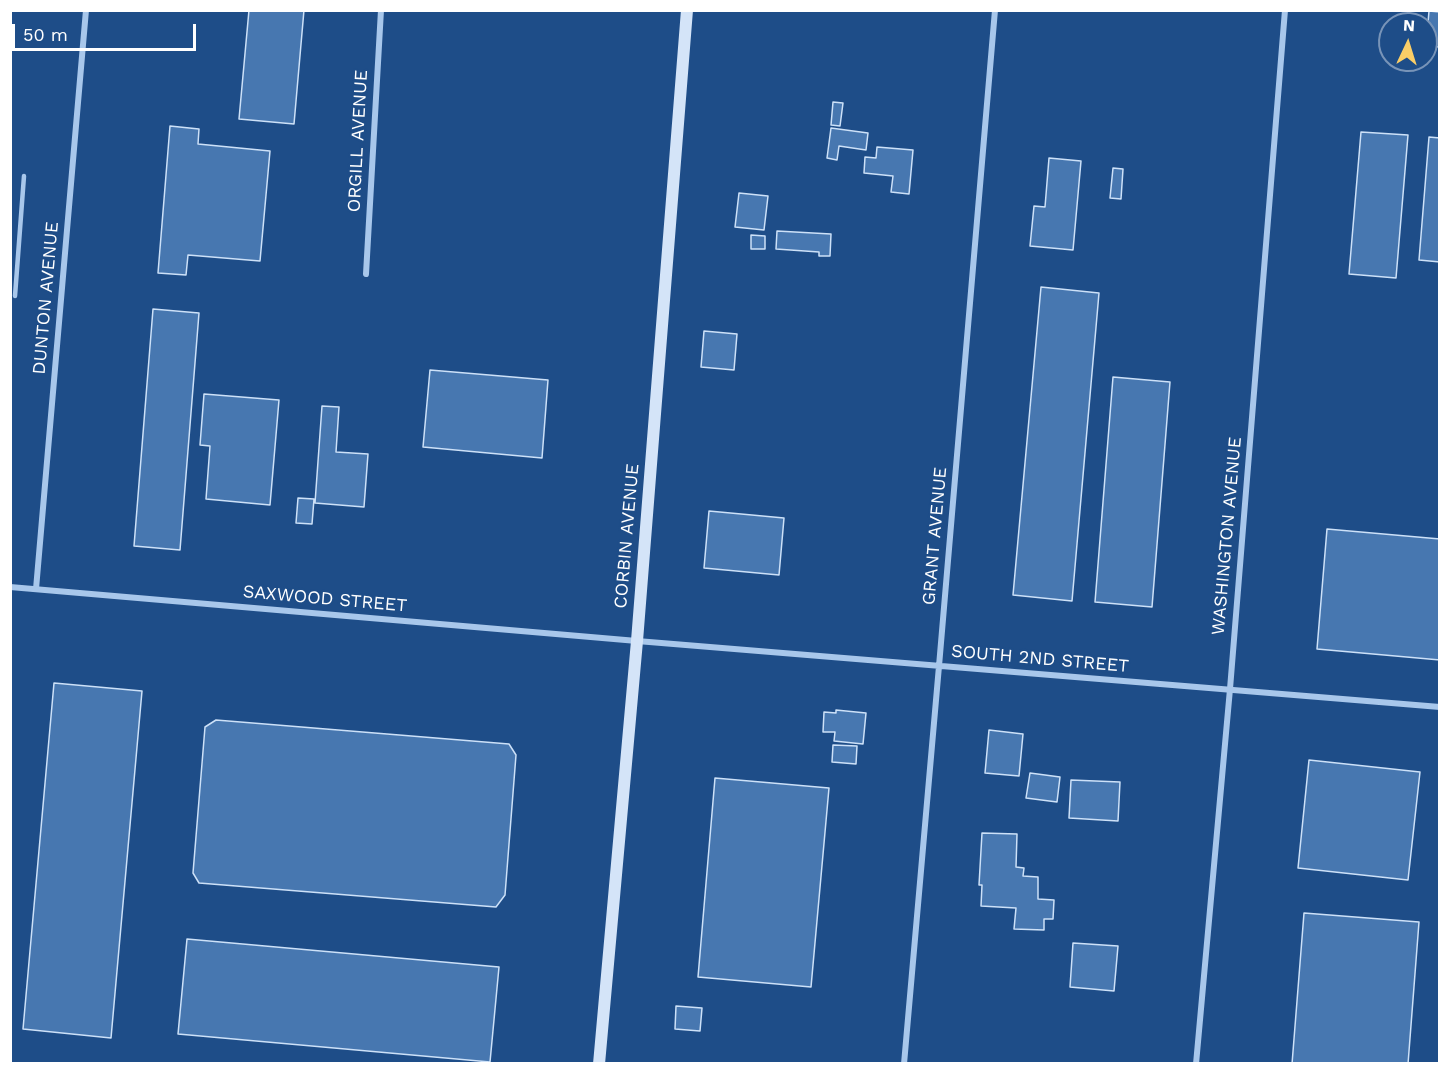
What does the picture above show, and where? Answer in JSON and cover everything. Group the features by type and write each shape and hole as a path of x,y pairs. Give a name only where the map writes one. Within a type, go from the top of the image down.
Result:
{"street":[{"name":"DUNTON AVENUE","path":"36,589 86,10"},
{"name":"ORGILL AVENUE","path":"366,274 381,10"},
{"name":"CORBIN AVENUE","path":"599,1064 637,641 687,10"},
{"name":"GRANT AVENUE","path":"904,1064 994,10"},
{"name":"WASHINGTON AVENUE","path":"1196,1064 1230,690 1285,10"},
{"name":"SAXWOOD STREET","path":"10,587 637,641"},
{"name":"SOUTH 2ND STREET","path":"637,641 1440,707"}],"lane":[{"path":"15,296 24,176"}],"building":[{"path":"249,10 304,10 294,124 239,119"},
{"path":"1429,11 1440,12 1440,47 1438,47 1438,12"},
{"path":"833,102 843,103 840,126 831,125"},
{"path":"170,126 199,129 198,144 270,151 260,261 188,255 186,275 158,273"},
{"path":"831,128 868,133 866,150 839,146 837,160 827,158"},
{"path":"1361,132 1408,135 1396,278 1349,274"},
{"path":"1429,137 1440,138 1440,262 1419,260"},
{"path":"877,147 913,150 909,194 891,192 893,176 864,173 865,157 876,158"},
{"path":"1049,158 1081,161 1073,250 1030,246 1034,206 1045,207"},
{"path":"1113,168 1123,169 1121,199 1110,198"},
{"path":"739,193 768,196 764,230 735,227"},
{"path":"777,231 831,234 830,256 819,256 819,252 776,249"},
{"path":"751,235 765,236 765,249 751,249"},
{"path":"1041,287 1099,293 1072,601 1013,595"},
{"path":"153,309 199,313 180,550 134,546"},
{"path":"704,331 737,334 734,370 701,367"},
{"path":"430,370 548,380 542,458 423,447"},
{"path":"1113,377 1170,382 1152,607 1095,602"},
{"path":"204,394 279,400 270,505 206,499 210,446 200,445"},
{"path":"322,406 339,407 336,452 368,454 364,507 315,503"},
{"path":"298,498 314,499 312,524 296,523"},
{"path":"709,511 784,518 779,575 704,568"},
{"path":"1327,529 1440,539 1440,660 1317,649"},
{"path":"54,683 142,691 111,1038 23,1029"},
{"path":"836,710 866,713 863,744 834,741 835,732 823,732 824,712 836,713"},
{"path":"216,720 509,744 516,755 505,895 496,907 199,883 193,873 205,727"},
{"path":"989,730 1023,734 1019,776 985,773"},
{"path":"833,745 857,746 856,764 832,762"},
{"path":"1309,760 1420,772 1408,880 1298,868"},
{"path":"1030,773 1060,777 1057,802 1026,798"},
{"path":"715,778 829,788 811,987 698,977"},
{"path":"1071,780 1120,782 1118,821 1069,818"},
{"path":"982,833 1017,834 1016,867 1024,868 1023,876 1038,877 1038,899 1054,900 1053,919 1044,919 1044,930 1014,929 1016,908 981,906 982,885 979,885"},
{"path":"1304,913 1419,922 1408,1064 1292,1064"},
{"path":"187,939 499,967 490,1062 178,1034"},
{"path":"1073,943 1118,946 1114,991 1070,987"},
{"path":"676,1006 702,1008 700,1031 675,1029"}]}
